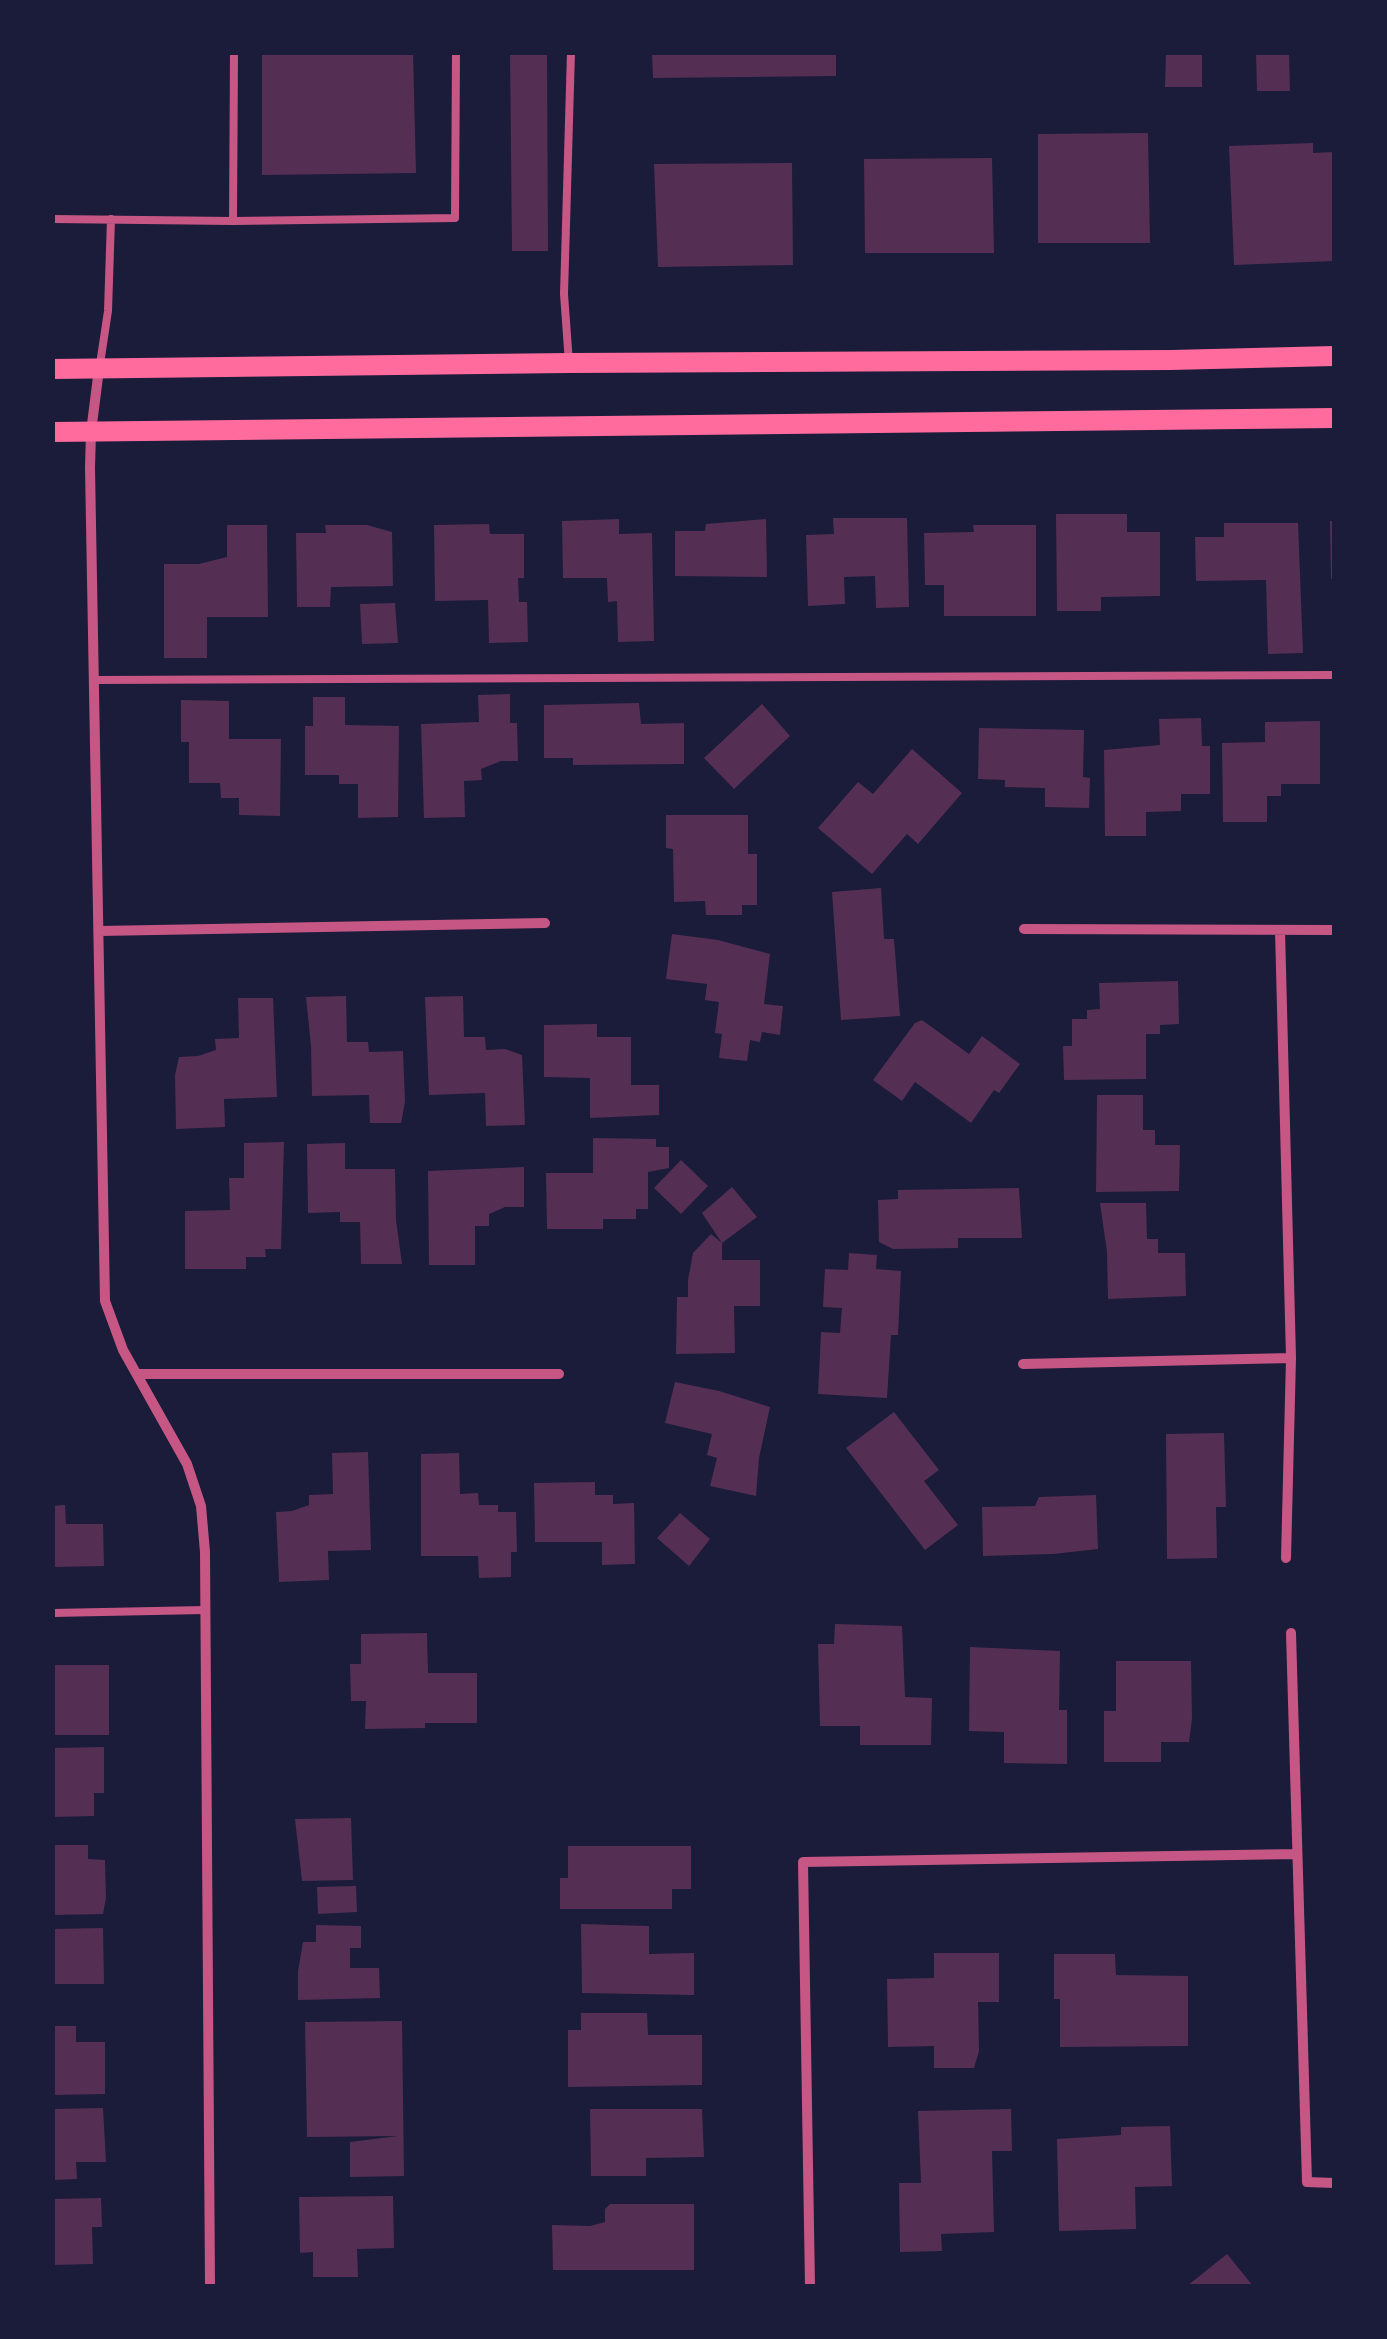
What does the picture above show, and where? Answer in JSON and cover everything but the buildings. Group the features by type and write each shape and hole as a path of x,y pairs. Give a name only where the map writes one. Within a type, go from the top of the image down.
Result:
{"main road":[{"path":"52,369 1334,356"},
{"path":"52,432 1334,418"}],"street":[{"path":"99,369 90,432 105,1301 123,1350 187,1464 201,1506 210,2286"},
{"path":"99,930 545,923"},
{"path":"1024,929 1334,930"},
{"path":"1280,930 1291,1358 1286,1558"},
{"path":"1023,1364 1291,1358"},
{"path":"138,1374 559,1374"},
{"path":"1291,1633 1307,2182 1334,2183"},
{"path":"810,2286 803,1862 1296,1854"}],"lane":[{"path":"233,221 234,52"},
{"path":"52,219 455,218 456,52"},
{"path":"569,362 564,294 571,52"},
{"path":"99,369 108,311 111,220"},
{"path":"94,680 1334,676"},
{"path":"52,1613 205,1610"}]}
